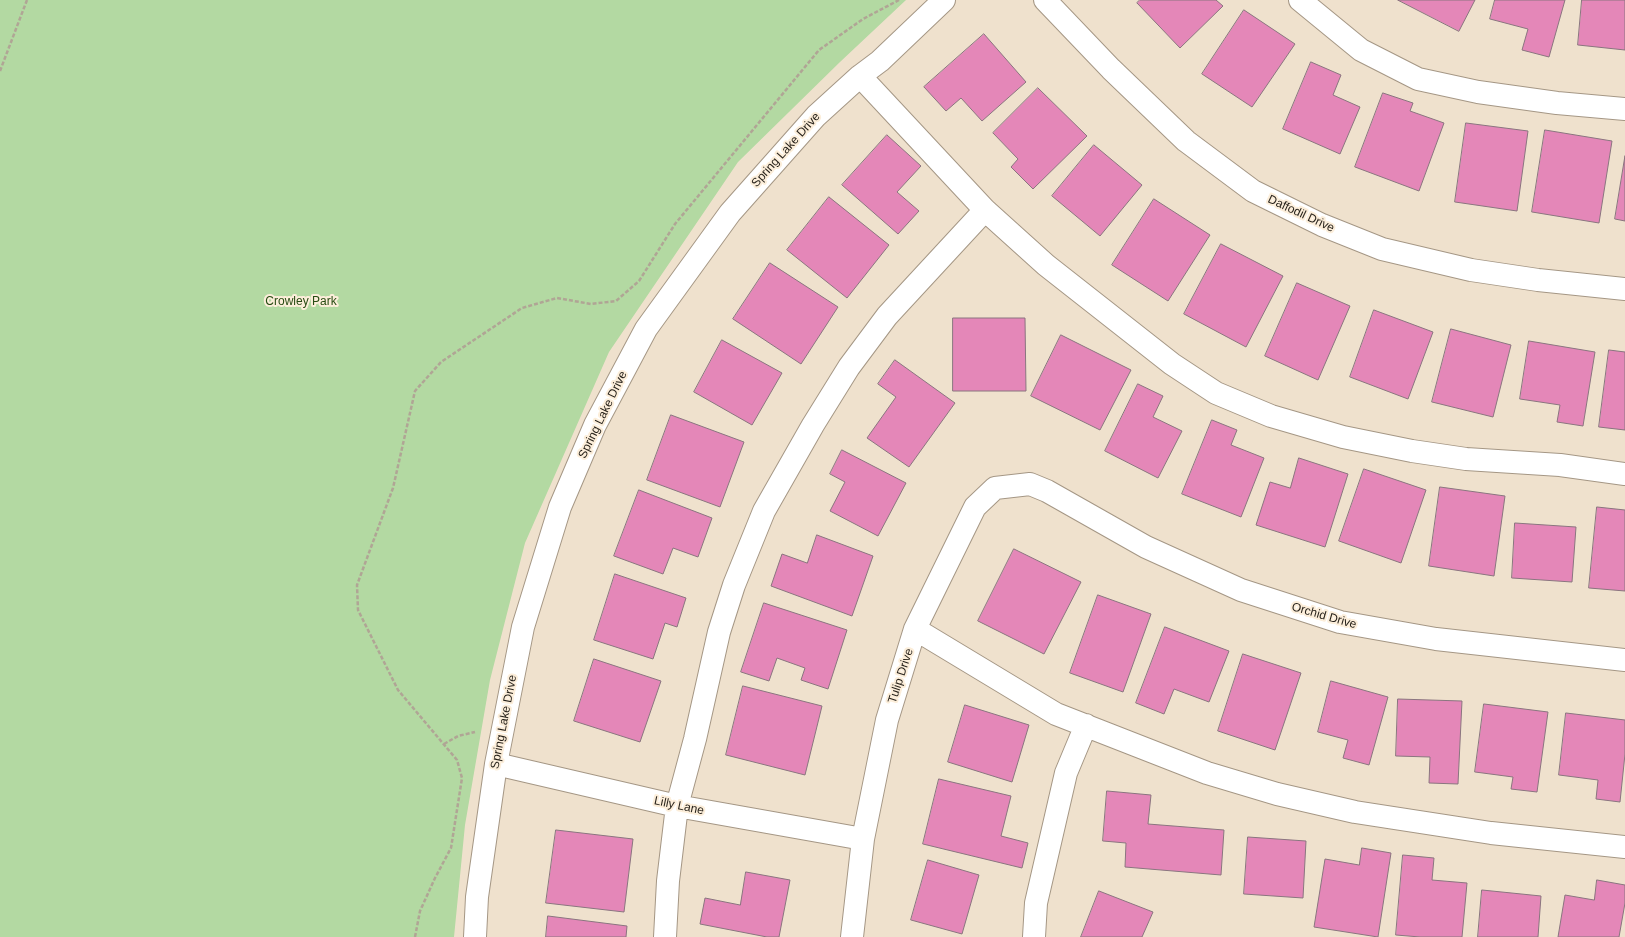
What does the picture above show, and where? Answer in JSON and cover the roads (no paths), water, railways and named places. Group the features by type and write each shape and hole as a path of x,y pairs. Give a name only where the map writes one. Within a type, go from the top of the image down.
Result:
{"street":[{"name":"Spring Lake Drive","path":"475,937 477,897 496,764 523,626 560,507 595,425 646,329 730,213 816,116 860,76 880,61 944,0"},
{"name":"Daffodil Drive","path":"1045,0 1111,70 1186,141 1253,191 1322,225 1382,249 1471,270 1538,280 1625,289"},
{"path":"1300,0 1360,50 1418,79 1478,92 1525,99 1625,109"},
{"path":"860,76 985,210 1046,265 1172,364 1216,393 1272,416 1343,438 1412,451 1466,459 1560,466 1625,474"},
{"path":"665,937 668,881 678,806 719,632 734,585 764,511 812,425 849,367 887,316 985,210"},
{"name":"Tulip Drive","path":"852,937 863,840 887,720 916,629 975,507 995,488 1030,484 1047,491"},
{"name":"Orchid Drive","path":"1047,491 1146,547 1241,590 1340,622 1436,639 1625,660"},
{"path":"916,629 1056,714 1207,773 1277,794 1355,812 1491,833 1625,847"},
{"path":"1034,937 1036,903 1066,773 1086,725"},
{"name":"Lilly Lane","path":"496,764 678,806 863,840"}],"park label":[{"name":"Crowley Park","path":"301,302"}]}
